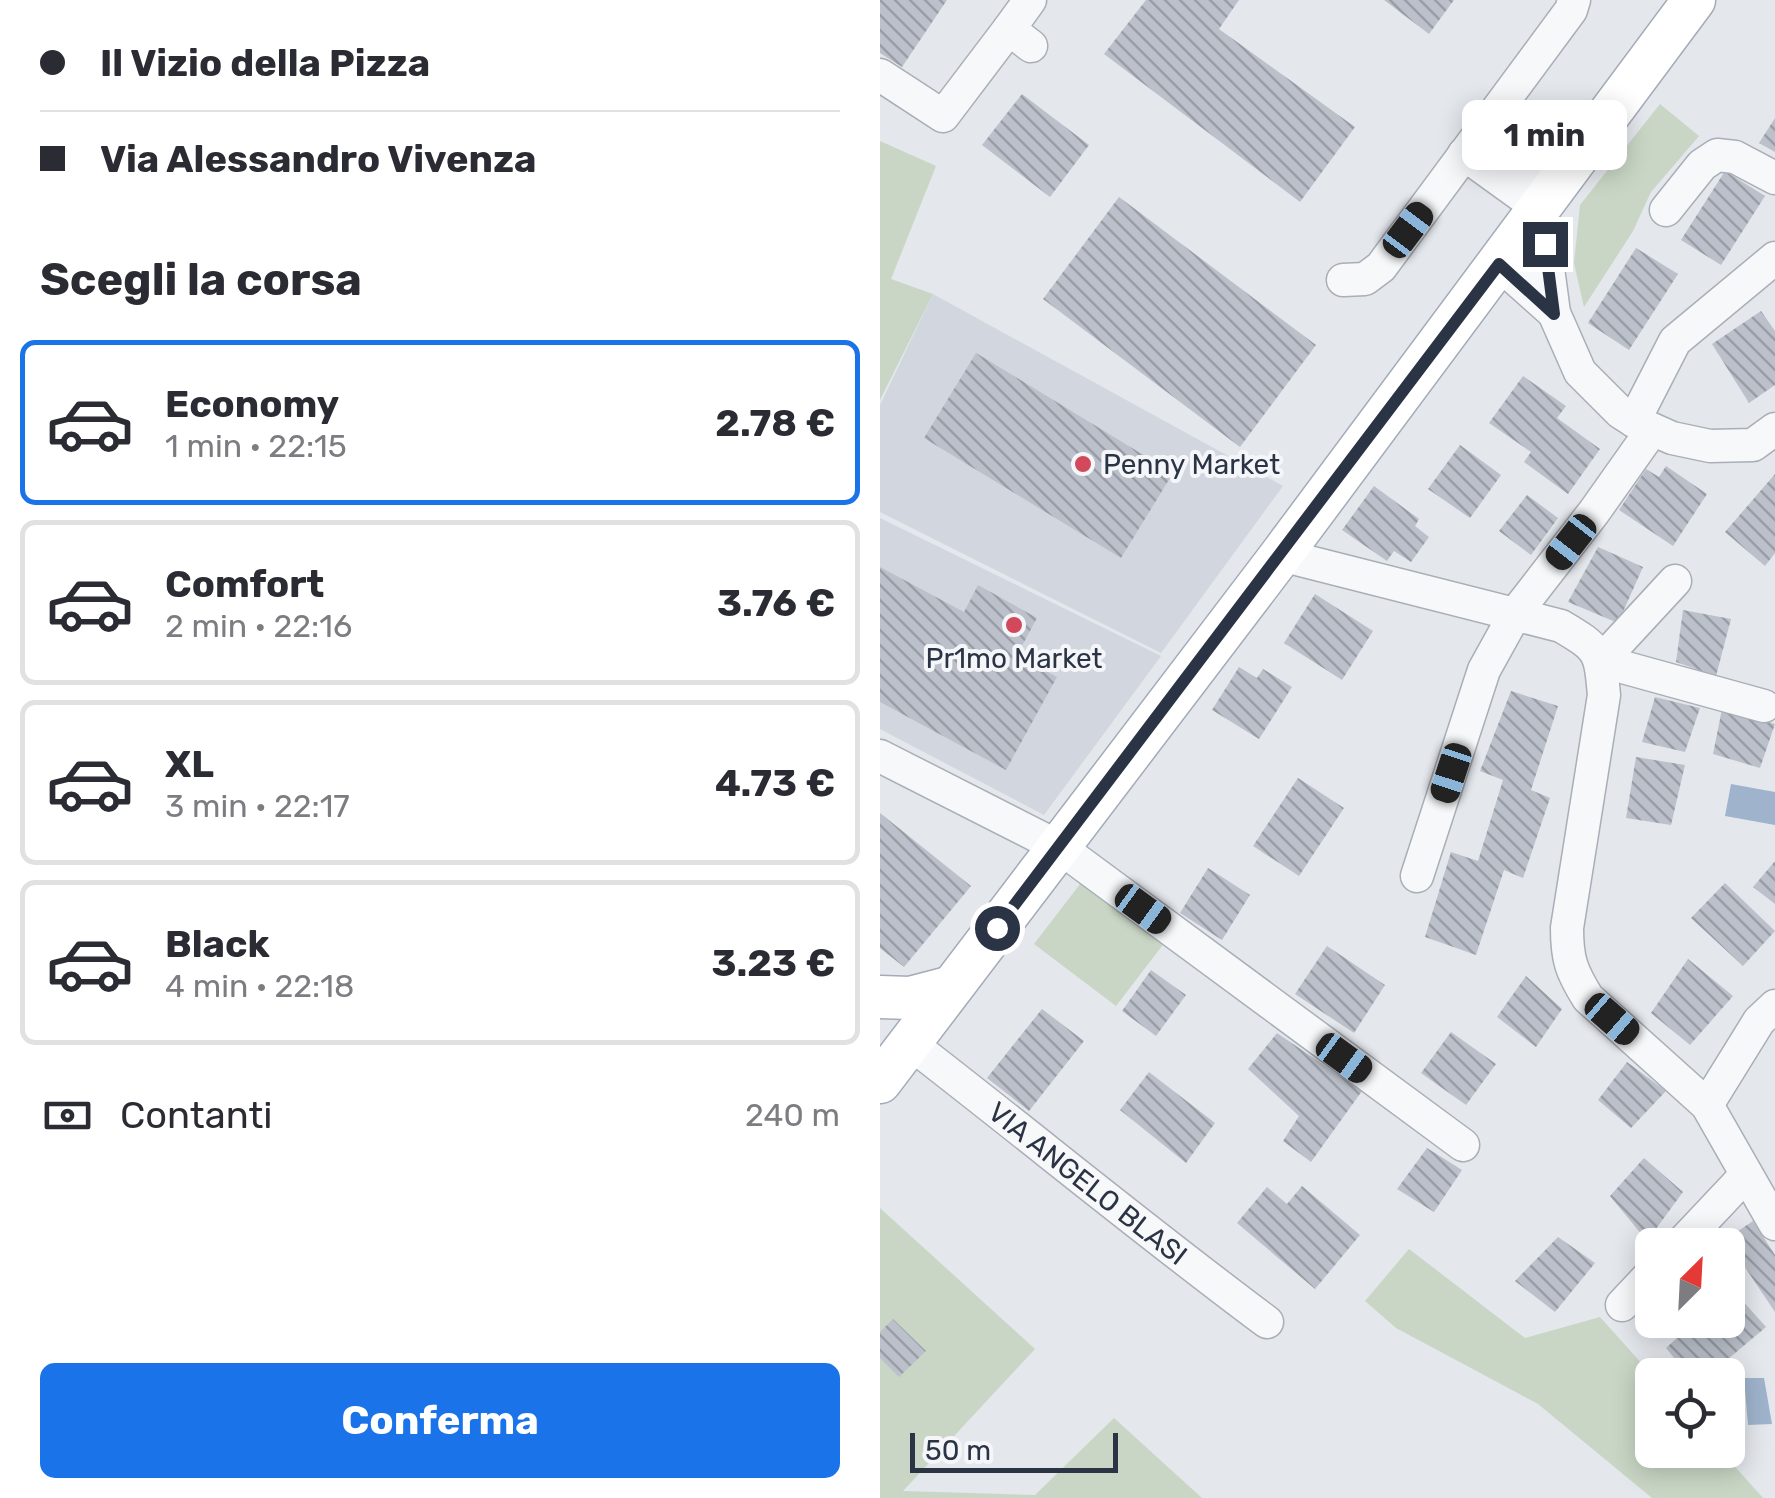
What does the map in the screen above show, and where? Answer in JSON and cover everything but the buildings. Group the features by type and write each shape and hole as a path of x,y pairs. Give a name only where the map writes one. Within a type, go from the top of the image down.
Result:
{"main road":[{"path":"880,1082 1281,555 1694,0"},
{"path":"880,997 910,998 952,986"}],"street":[{"path":"880,75 943,116 1020,37 1030,0"},
{"path":"1343,280 1364,279 1381,267 1571,10 1574,0"},
{"path":"1473,143 1549,198 1554,314 1580,372 1620,412 1672,438 1710,446 1753,445 1775,428"},
{"path":"1666,210 1702,165 1717,154 1735,157 1775,178"},
{"path":"1418,876 1484,670 1516,614 1594,512 1643,425 1675,341 1775,258"},
{"path":"1499,264 1554,314"},
{"path":"1281,555 1561,626 1588,642 1601,661 1604,695 1566,928 1567,957 1588,998 1706,1105 1775,1224"},
{"path":"1601,661 1676,581"},
{"path":"1601,661 1764,706"},
{"path":"880,756 1059,847 1463,1145"},
{"path":"1706,1105 1759,1021 1775,1006"},
{"name":"VIA ANGELO BLASI","path":"911,1044 1157,1240 1268,1322"},
{"path":"1696,1228 1746,1174"},
{"path":"1622,1306 1635,1292"}],"shaded area":[{"path":"933,294 1283,486 1161,653 880,512 880,405"},
{"path":"880,518 1161,656 1044,815 880,729"}],"green space":[{"path":"1660,104 1699,136 1651,192 1633,231 1584,307 1574,263 1580,205"},
{"path":"880,141 936,166 891,279 933,294 880,400"},
{"path":"1084,879 1165,942 1116,1006 1034,944"},
{"path":"880,1208 1035,1349 903,1491 1035,1495 1114,1418 1202,1498 880,1498"},
{"path":"1409,1249 1525,1338 1600,1317 1637,1358 1635,1468 1736,1468 1763,1498 1652,1498 1538,1404 1396,1328 1365,1301"}],"water":[{"path":"1731,784 1775,792 1775,825 1725,816"},
{"path":"1745,1378 1764,1378 1772,1424 1748,1425"}],"place":[{"name":"Penny Market","path":"1083,464"},
{"name":"Pr1mo Market","path":"1014,625"}],"route":[{"path":"997,928 1499,264 1554,314 1545,244"}]}
